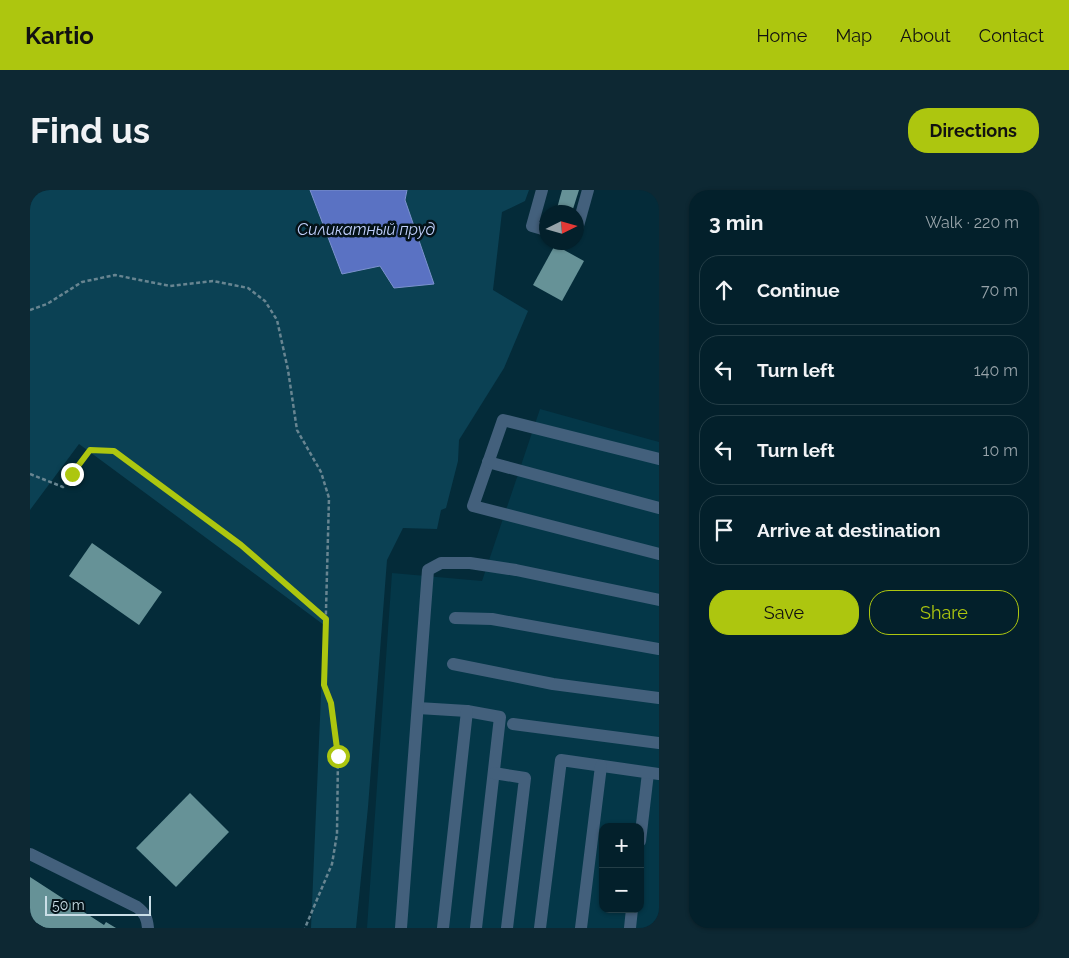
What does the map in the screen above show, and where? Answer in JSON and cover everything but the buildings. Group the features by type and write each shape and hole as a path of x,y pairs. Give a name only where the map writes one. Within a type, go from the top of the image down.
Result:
{"lane":[{"path":"539,228 532,226 542,190"},
{"path":"584,205 588,190"},
{"path":"659,460 503,420 473,506 659,554"},
{"path":"488,462 659,508"},
{"path":"401,928 428,570 441,563 470,563 516,570 659,600"},
{"path":"455,618 492,620 659,649"},
{"path":"453,664 553,684 659,698"},
{"path":"418,708 467,711 500,717 476,928"},
{"path":"444,928 467,711"},
{"path":"513,724 659,743"},
{"path":"540,928 561,760 654,774 644,823"},
{"path":"581,928 601,766"},
{"path":"494,773 525,778 507,928"},
{"path":"30,854 137,907 147,918 148,928"},
{"path":"630,928 632,913"}],"path":[{"path":"30,310 47,304 82,282 115,275 170,286 213,281 248,288 265,301 277,320 288,370 297,430 321,472 329,498 324,685 331,703 338,756 336,834 332,864 305,928"},
{"path":"30,474 64,487 90,450 114,451 241,545 326,619"}],"shaded area":[{"path":"30,190 529,190 525,201 502,212 493,290 528,311 504,368 459,440 458,461 446,508 441,510 437,529 403,528 387,560 368,807 356,928 311,928 324,625 79,444 30,510"},
{"path":"540,409 659,442 659,928 367,928 392,573 482,581"}],"water":[{"name":"Силикатный пруд","path":"310,190 407,190 405,200 434,284 394,288 380,266 342,274"}],"route":[{"path":"72,474 90,450 114,451 241,545 326,619 324,685 331,703 338,756"}]}
